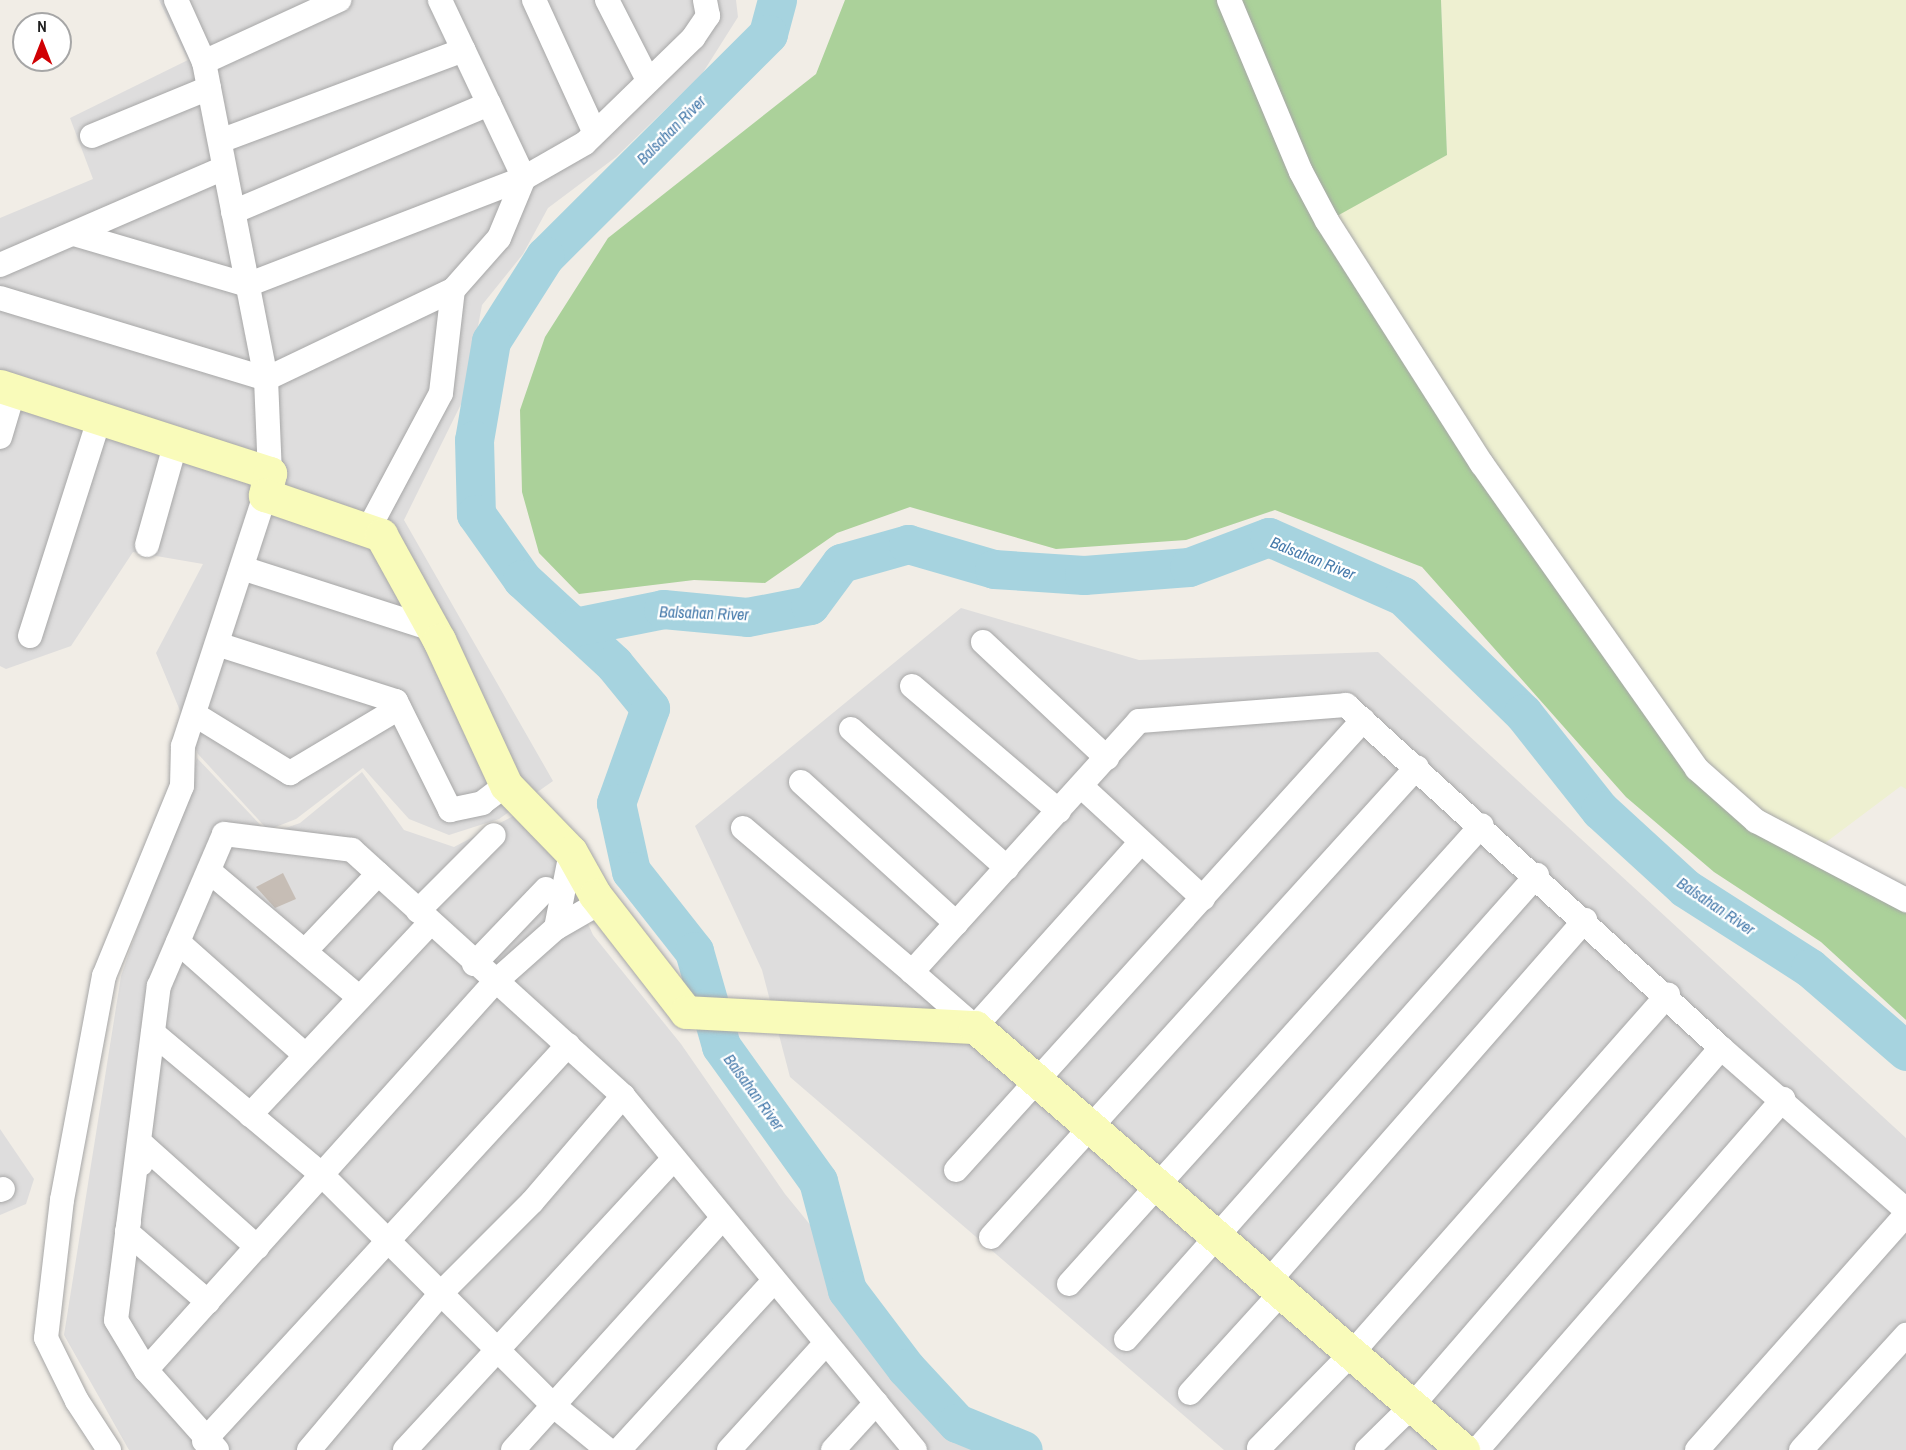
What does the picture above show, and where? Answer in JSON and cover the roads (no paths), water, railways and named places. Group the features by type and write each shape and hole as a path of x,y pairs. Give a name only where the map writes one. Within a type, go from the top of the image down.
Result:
{"street":[{"path":"109,1450 77,1401 46,1338 62,1200 104,976 182,786 179,762 268,484 266,379 204,62 176,0"},
{"path":"204,62 339,0"},
{"path":"0,298 266,379 453,291 499,238 524,178 440,0"},
{"path":"534,0 595,133"},
{"path":"607,0 648,80"},
{"path":"74,234 247,285 524,178 595,133 693,39 708,16 705,0"},
{"path":"1229,0 1327,221 1482,464 1697,769 1756,821 1906,900"},
{"path":"219,141 464,50"},
{"path":"92,136 209,88"},
{"path":"233,212 489,104"},
{"path":"0,265 225,168"},
{"path":"368,530 441,393 453,291"},
{"path":"0,437 7,388 176,442 381,535 432,629 506,785 571,852 601,902 686,1012 975,1027"},
{"path":"30,636 100,417"},
{"path":"147,545 176,442"},
{"path":"242,568 432,629"},
{"path":"983,642 1107,758"},
{"path":"217,644 396,701 450,810 482,803 506,785"},
{"path":"912,686 1059,811"},
{"path":"912,972 1139,721 1346,705 1537,875 1668,995 1721,1048 1783,1099 1906,1210"},
{"path":"194,714 290,773 399,708"},
{"path":"956,1170 1364,720"},
{"path":"851,729 1007,868"},
{"path":"991,1237 1417,767"},
{"path":"801,782 956,923"},
{"path":"1081,786 1203,898"},
{"path":"1069,1284 1482,825"},
{"path":"743,828 1276,1286 1463,1450"},
{"path":"568,1045 389,1241 210,1445 147,1370 116,1320 159,986 225,834 352,850 494,983 568,1045 623,1096 673,1160 915,1450"},
{"path":"250,1115 304,1054 360,998 424,917 494,835"},
{"path":"975,1027 1141,842"},
{"path":"556,928 571,852"},
{"path":"209,871 306,950 360,998"},
{"path":"306,950 378,874"},
{"path":"1126,1339 1537,875"},
{"path":"474,964 546,889"},
{"path":"147,1370 494,983 556,928 601,902"},
{"path":"1190,1394 1276,1286 1585,920"},
{"path":"178,942 304,1054"},
{"path":"1259,1448 1352,1353 1668,995"},
{"path":"153,1033 322,1175 554,1406 608,1450"},
{"path":"1367,1450 1412,1406 1721,1048"},
{"path":"309,1450 441,1293 532,1202 623,1096"},
{"path":"1478,1450 1783,1099"},
{"path":"127,1232 144,1146 257,1247"},
{"path":"405,1450 673,1160"},
{"path":"1697,1450 1906,1215"},
{"path":"513,1450 722,1219"},
{"path":"127,1232 208,1302"},
{"path":"619,1450 774,1281"},
{"path":"1801,1450 1906,1335"},
{"path":"729,1450 826,1343"},
{"path":"833,1450 876,1403"}],"waterway":[{"name":"Balsahan River","path":"777,0 768,34 545,256 491,341 474,440 476,514 522,579 614,664 650,708 616,803 631,871 694,951 721,1046 818,1181 847,1290 906,1368 957,1423 1023,1450"},
{"name":"Balsahan River","path":"574,627 663,609 747,617 810,605 841,563 908,544 994,569 1084,575 1189,567 1269,537 1403,596 1523,713 1600,810 1685,888 1810,968 1906,1051"}]}
